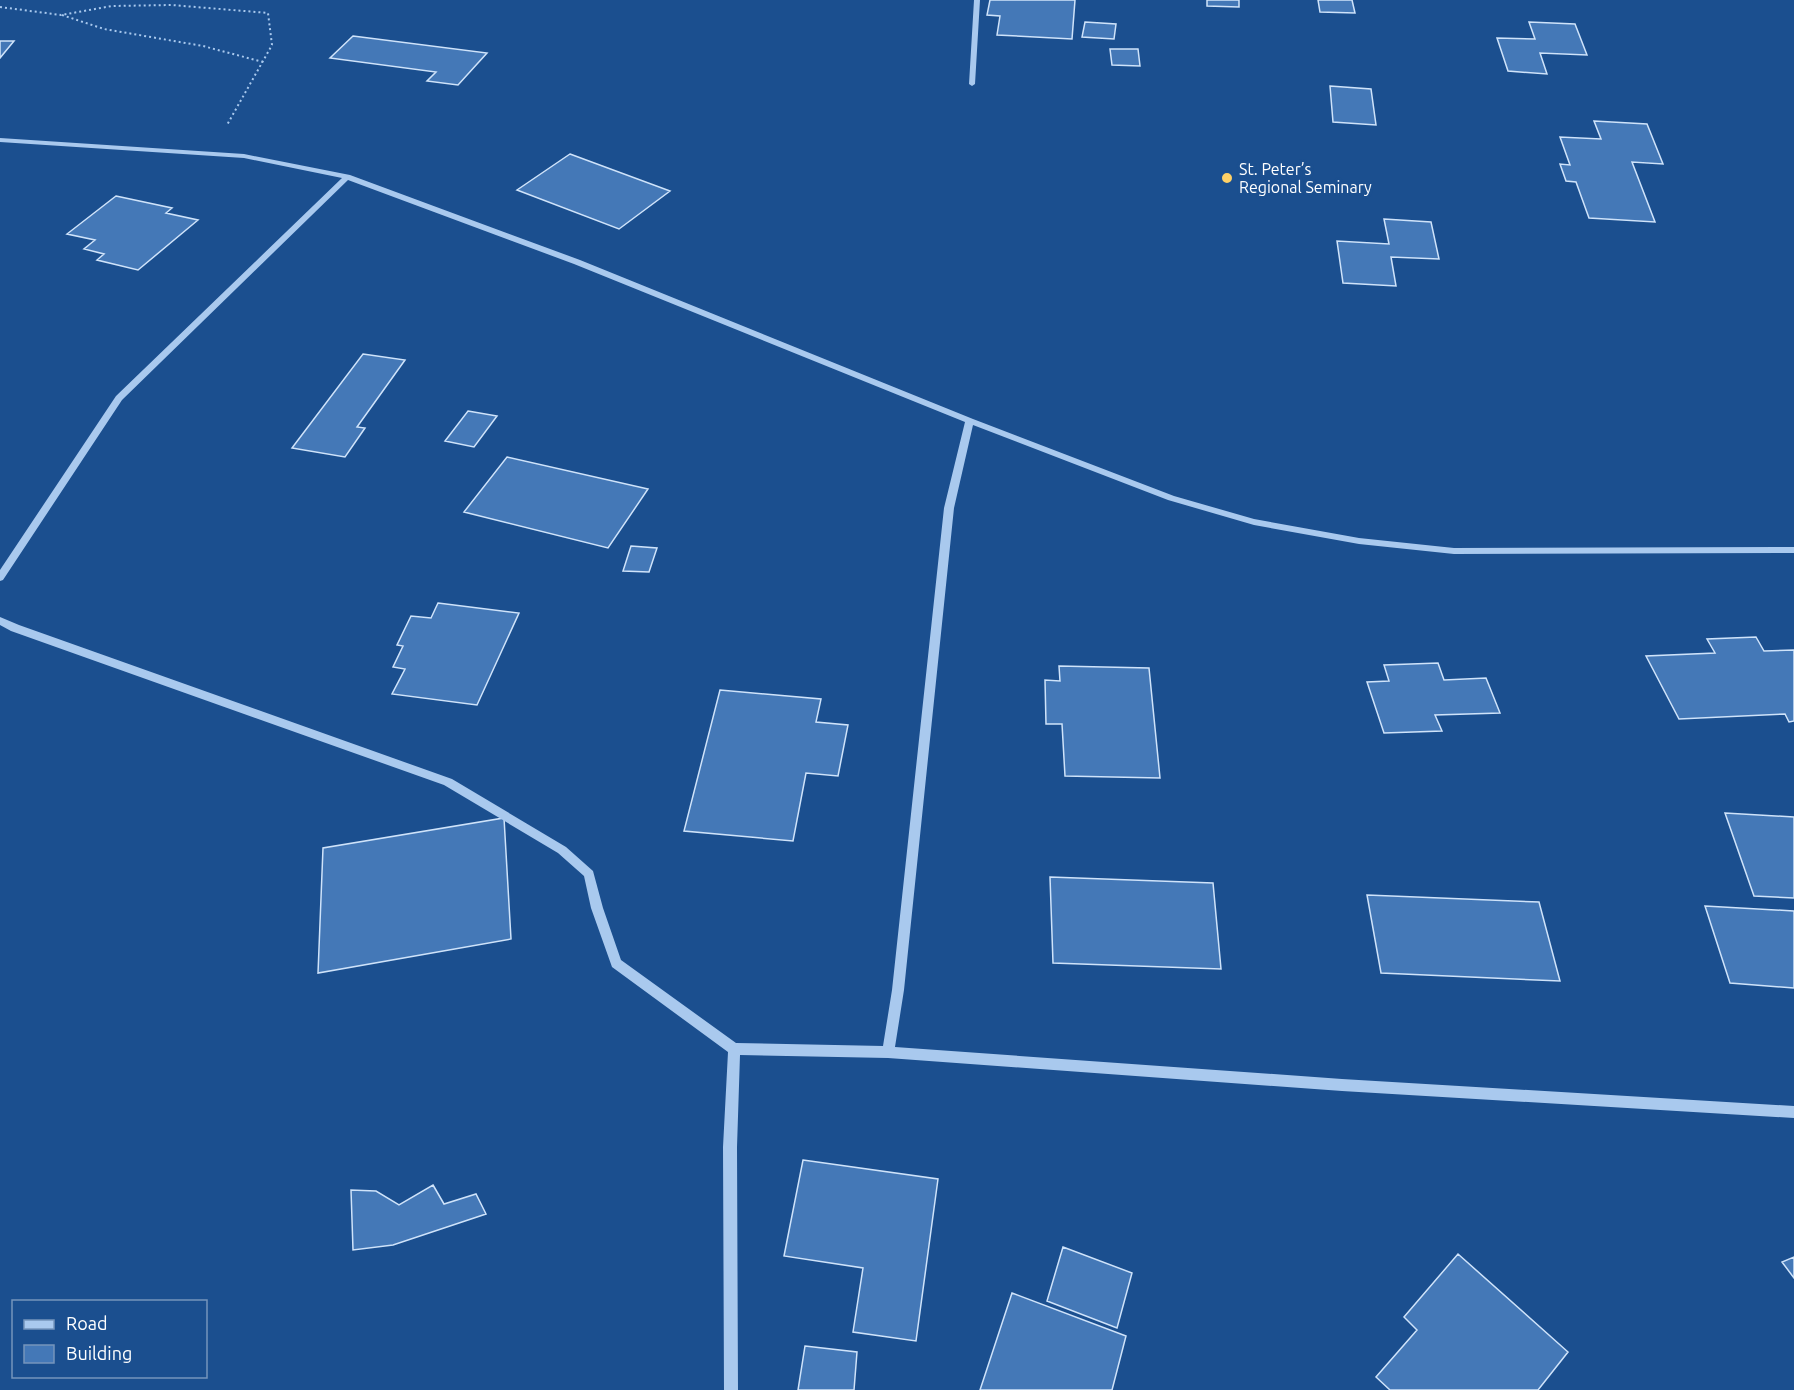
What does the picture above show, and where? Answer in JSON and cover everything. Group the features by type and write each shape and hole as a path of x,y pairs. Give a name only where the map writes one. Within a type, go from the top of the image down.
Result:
{"street":[{"path":"972,84 977,0"},
{"path":"0,140 244,156 346,177 577,262 970,421 1171,498 1254,522 1359,541 1454,551 1794,550"},
{"path":"0,578 118,398 346,177"},
{"path":"888,1052 898,990 949,508 970,421"},
{"path":"0,621 448,782 562,850 589,874 600,917 616,963 734,1049 888,1052 1330,1084 1794,1112"},
{"path":"731,1390 730,1147 734,1049"}],"path":[{"path":"61,15 122,6 172,5 268,14 272,45 219,139 244,156"},
{"path":"0,7 61,15 104,29 203,46 263,62"}],"building":[{"path":"990,0 1075,0 1072,39 997,35 1000,16 987,15"},
{"path":"1207,0 1239,0 1239,7 1207,6"},
{"path":"1318,0 1352,0 1355,13 1320,12"},
{"path":"1085,22 1116,24 1114,39 1082,37"},
{"path":"1529,22 1575,24 1587,55 1540,53 1547,74 1508,71 1497,38 1535,39"},
{"path":"353,36 487,53 458,85 427,81 436,72 330,58"},
{"path":"0,41 14,41 0,58"},
{"path":"1110,49 1138,49 1140,66 1112,65"},
{"path":"1330,86 1371,89 1376,125 1333,122"},
{"path":"1594,121 1647,124 1663,164 1632,162 1655,222 1589,218 1576,182 1566,181 1560,164 1570,165 1560,137 1601,139"},
{"path":"570,154 670,191 619,229 517,190"},
{"path":"116,196 172,208 166,213 198,220 138,270 97,260 104,254 84,249 95,240 67,234"},
{"path":"1384,219 1431,222 1439,259 1391,257 1396,286 1343,283 1337,241 1389,244"},
{"path":"363,354 405,360 357,427 365,428 345,457 292,448"},
{"path":"468,411 497,416 474,447 445,441"},
{"path":"507,457 648,489 608,548 464,512"},
{"path":"631,546 657,548 649,572 623,571"},
{"path":"438,603 519,613 477,705 392,694 405,669 393,667 403,646 397,645 411,616 431,618"},
{"path":"1756,637 1764,651 1794,650 1794,721 1789,722 1785,714 1679,719 1646,656 1715,653 1707,639"},
{"path":"1438,663 1444,680 1486,678 1500,713 1435,715 1442,731 1384,733 1367,682 1389,681 1384,665"},
{"path":"1059,666 1149,668 1160,778 1065,776 1062,724 1046,724 1045,680 1060,681"},
{"path":"720,690 821,699 816,722 848,725 838,776 806,773 793,841 684,831"},
{"path":"1725,813 1794,817 1794,898 1754,896"},
{"path":"504,818 511,939 318,973 323,848"},
{"path":"1050,877 1213,883 1221,969 1053,963"},
{"path":"1367,895 1539,902 1560,981 1381,973"},
{"path":"1705,906 1794,911 1794,988 1730,983"},
{"path":"803,1160 938,1179 916,1341 853,1332 863,1268 784,1256"},
{"path":"433,1185 444,1204 476,1194 486,1214 393,1245 353,1250 351,1190 376,1191 399,1205"},
{"path":"1063,1247 1132,1273 1117,1328 1047,1301"},
{"path":"1458,1254 1568,1352 1538,1390 1390,1390 1376,1377 1417,1330 1404,1317"},
{"path":"1794,1257 1794,1278 1782,1262"},
{"path":"1012,1293 1126,1336 1112,1390 980,1390"},
{"path":"805,1346 857,1352 854,1390 798,1390"}],"place":[{"name":"St. Peter’s Regional Seminary","path":"1227,178"}]}
